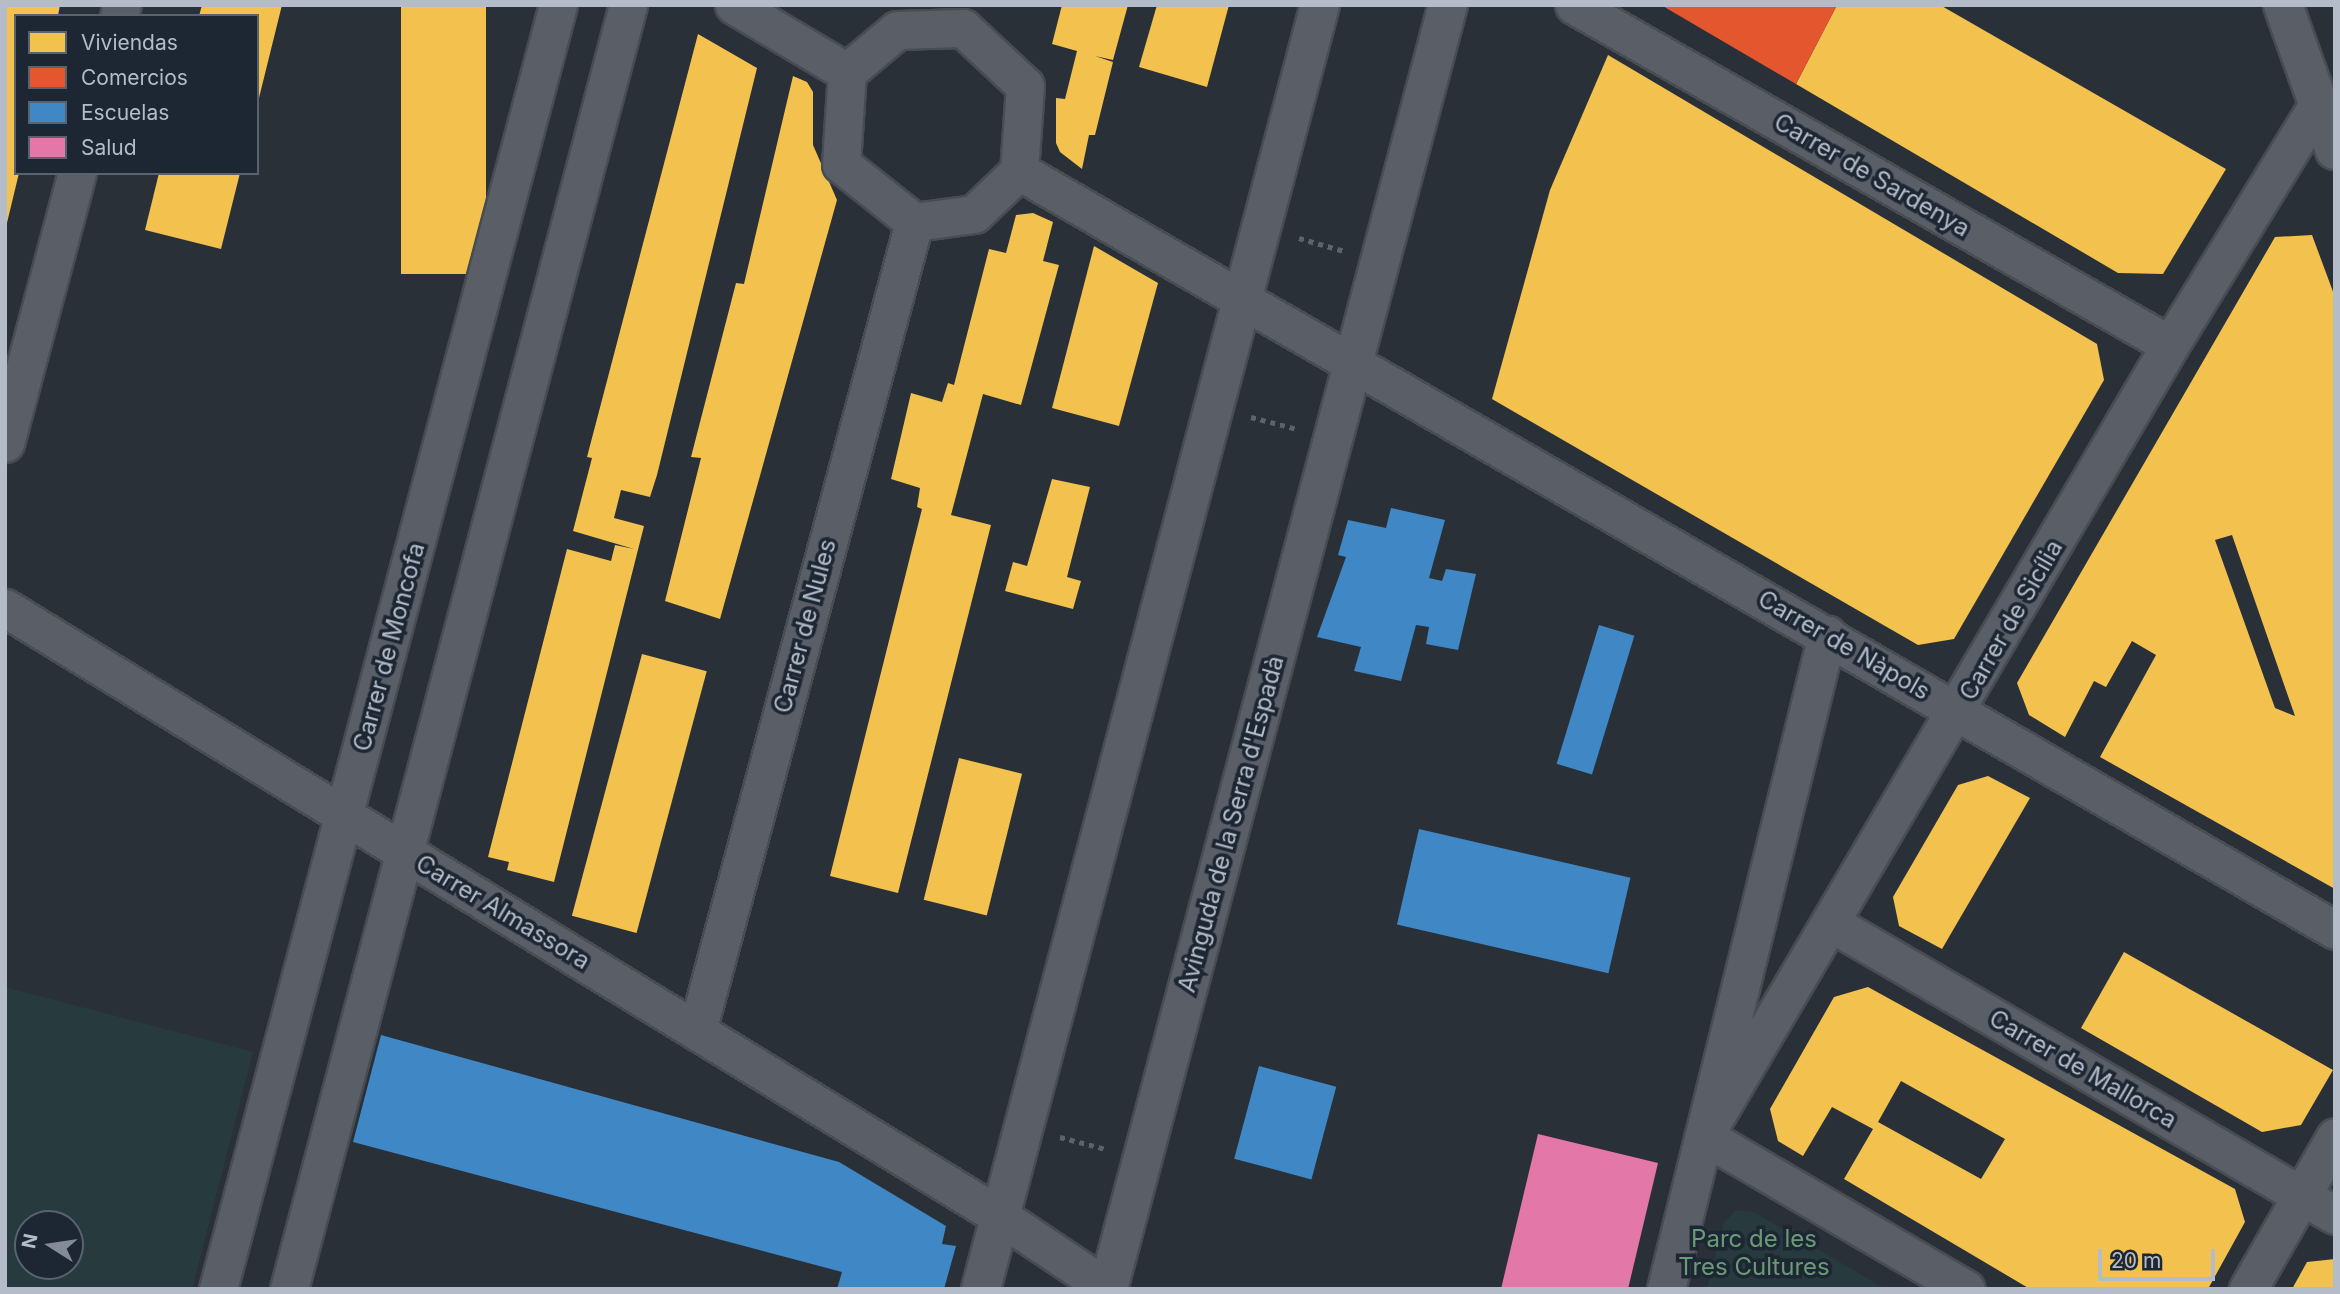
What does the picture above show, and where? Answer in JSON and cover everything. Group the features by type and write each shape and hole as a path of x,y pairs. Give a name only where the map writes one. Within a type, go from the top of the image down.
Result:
{"street":[{"name":"Carrer de Moncofa","path":"218,1289 558,5"},
{"path":"289,1289 628,5"},
{"path":"734,5 847,72"},
{"path":"981,1289 1320,5"},
{"name":"Avinguda de la Serra d'Espadà","path":"1001,1217 1108,1288 1448,5"},
{"name":"Carrer de Sardenya","path":"1574,5 2170,345"},
{"path":"2283,5 2335,150"},
{"path":"966,17 1025,86 1019,171 974,214 914,222 841,164 847,72 897,30 966,17"},
{"name":"Carrer de Sicília","path":"1704,1136 1958,711 2170,345 2318,104"},
{"path":"1019,171 1353,361"},
{"path":"5,443 76,175"},
{"name":"Carrer de Nules","path":"697,1031 914,222"},
{"name":"Carrer de Nàpols","path":"1353,361 2335,930"},
{"name":"Carrer Almassora","path":"5,608 1001,1217"},
{"name":"Carrer de Sicília","path":"1666,1289 1827,635"},
{"name":"Carrer de Mallorca","path":"1831,923 2335,1215"},
{"path":"1704,1136 1966,1289"},
{"path":"2248,1289 2335,1138"}],"path":[{"path":"1261,227 1380,261"},
{"path":"1214,407 1333,439"},
{"path":"1024,1127 1142,1159"}],"green space":[{"path":"5,987 253,1052 192,1289 5,1289"},
{"name":"Parc de les Tres Cultures","path":"1735,1210 1754,1212 1886,1289 1707,1289 1723,1225"}],"building: Viviendas":[{"path":"5,5 60,5 58,14 14,14 14,175 19,175 6,227"},
{"path":"202,5 282,5 259,98 259,14 200,14"},
{"path":"401,5 486,5 486,274 401,274"},
{"path":"1062,5 1128,5 1113,60 1095,56 1113,62 1095,135 1089,135 1082,169 1060,152 1056,143 1056,98 1065,99 1077,51 1052,44"},
{"path":"1157,5 1229,5 1207,87 1139,67"},
{"path":"1837,5 1940,5 2226,169 2163,274 2118,273 1796,84"},
{"path":"698,34 757,68 657,475 650,497 621,490 614,518 644,526 554,882 507,870 509,862 488,857 567,549 611,561 615,545 634,549 573,531 592,458 587,457"},
{"path":"1608,55 2097,344 2104,380 1954,639 1918,645 1492,399 1550,190"},
{"path":"793,76 807,82 813,92 813,145 837,200 720,619 665,601 701,458 691,457 736,283 744,284"},
{"path":"159,175 240,175 221,249 145,230"},
{"path":"1033,213 1053,222 1043,261 1059,265 1021,405 983,394 951,515 991,525 898,893 830,876 922,509 917,507 920,488 891,479 911,393 942,402 948,383 954,385 989,249 1006,253 1016,215"},
{"path":"2312,235 2335,297 2335,889 2100,757 2156,655 2132,641 2106,687 2094,681 2065,737 2029,715 2017,683 2275,237","holes":["2232,535 2295,716 2275,708 2215,540"]},
{"path":"1094,246 1158,283 1119,426 1052,408"},
{"path":"1052,479 1090,487 1067,577 1081,581 1073,609 1005,591 1013,562 1027,566"},
{"path":"642,654 707,671 637,933 572,916"},
{"path":"959,758 1022,774 987,915 924,900"},
{"path":"1988,776 2030,798 1942,949 1899,926 1893,897 1958,785"},
{"path":"2124,952 2333,1070 2301,1125 2262,1132 2081,1028"},
{"path":"1868,987 2235,1189 2245,1222 2208,1289 2030,1289 1844,1179 1873,1129 1832,1107 1803,1156 1778,1141 1770,1109 1834,997","holes":["1901,1081 2005,1139 1981,1179 1878,1122"]},
{"path":"2335,1259 2335,1289 2292,1289 2307,1262"}],"building: Comercios":[{"path":"1661,5 1837,5 1796,84"}],"building: Escuelas":[{"path":"1391,508 1445,520 1429,578 1442,581 1446,569 1476,574 1458,650 1426,644 1429,627 1416,625 1401,681 1354,671 1361,647 1317,637 1346,557 1338,555 1348,520 1386,528"},
{"path":"1599,625 1634,636 1592,774 1557,764"},
{"path":"1419,829 1630,878 1608,973 1397,924"},
{"path":"381,1035 839,1162 946,1226 942,1244 956,1246 944,1289 837,1289 842,1272 353,1142"},
{"path":"1259,1066 1336,1087 1311,1179 1234,1159"}],"building: Salud":[{"path":"1538,1134 1658,1163 1628,1289 1501,1289"}]}
